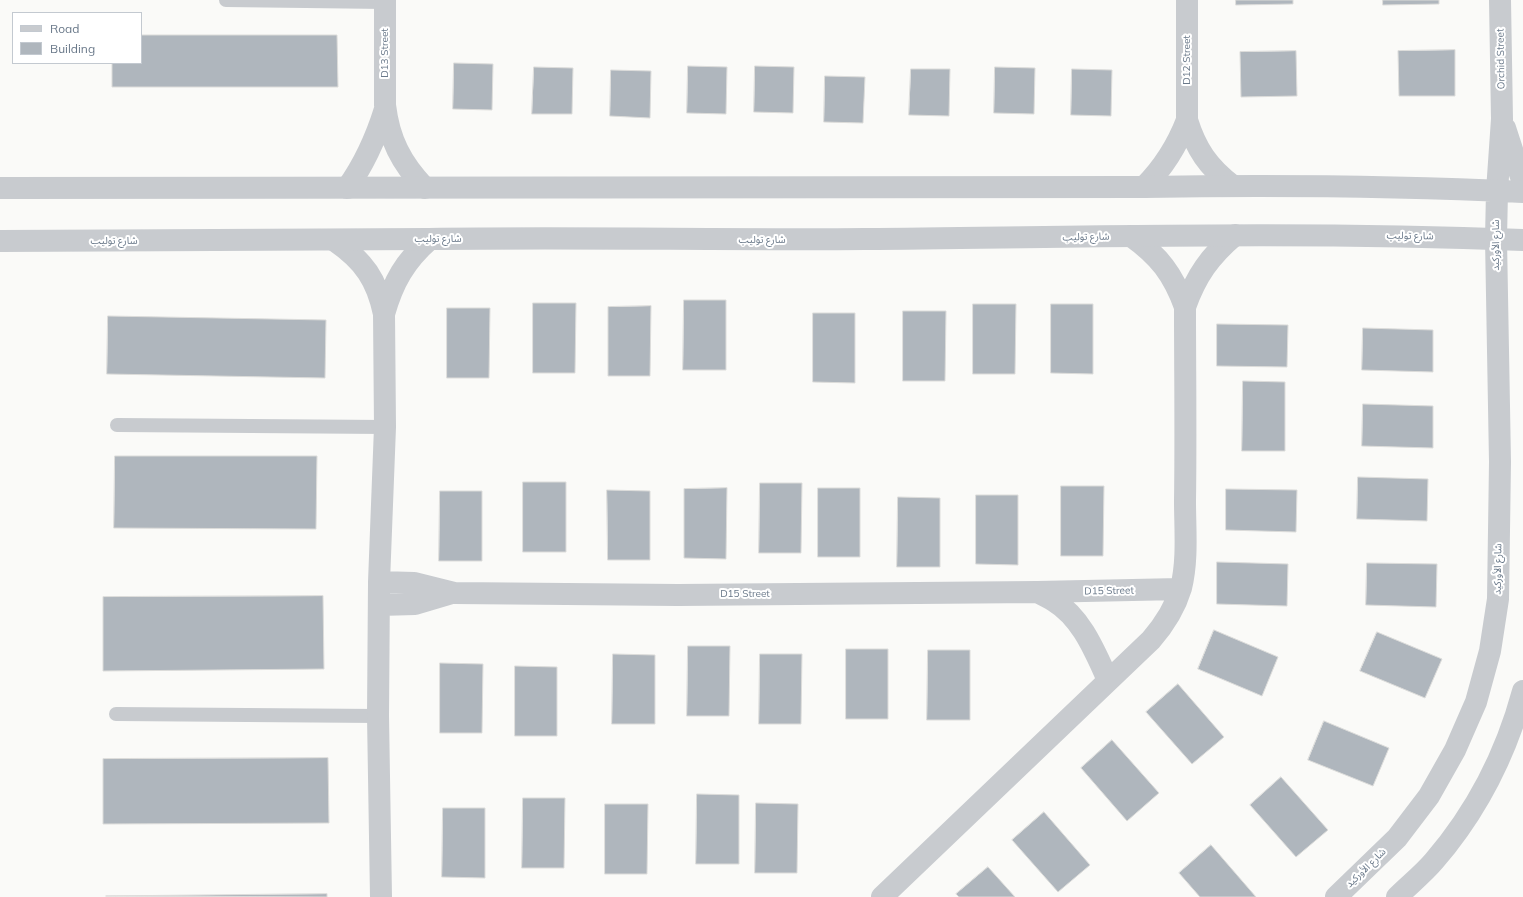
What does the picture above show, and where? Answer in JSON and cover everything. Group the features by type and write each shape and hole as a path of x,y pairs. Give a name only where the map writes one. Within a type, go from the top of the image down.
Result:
{"street":[{"name":"D12 Street","path":"1187,0 1187,120 1192,136 1208,164 1233,186"},
{"name":"Orchid Street","path":"1497,191 1502,119 1500,0"},
{"name":"D13 Street","path":"385,1 385,106 387,121 397,150 414,176 425,188"},
{"name":"D13 Street","path":"347,188 367,158 375,141 385,106"},
{"name":"Orchid Street","path":"1502,119 1523,183"},
{"name":"D12 Street","path":"1144,187 1170,156 1187,120"},
{"path":"0,188 1233,186 1523,192"},
{"name":"شارع الأوركيد","path":"1336,897 1397,838 1429,796 1455,750 1476,702 1490,651 1498,599 1500,485 1496,239 1497,191"},
{"path":"1185,307 1199,275 1221,247 1235,235"},
{"name":"شارع توليب","path":"0,241 335,241 430,239 740,240 1235,235 1422,236 1523,240"},
{"path":"882,897 1151,640 1161,629 1175,603 1180,589 1185,560 1185,307 1176,284 1159,259 1146,246 1131,236"},
{"path":"384,314 396,280 405,265 416,251 430,239"},
{"path":"335,241 350,251 363,264 373,279 384,314 384,427 379,582 378,716 381,897"},
{"name":"D15 Street","path":"379,582 414,583 454,593 678,595 1037,592 1180,589"},
{"name":"D15 Street","path":"1037,592 1055,601 1084,630 1094,648 1108,680"},
{"name":"D15 Street","path":"379,605 415,604 454,593"},
{"path":"1397,897 1433,862 1460,829 1482,793 1502,755 1517,715 1523,690"}],"lane":[{"path":"226,0 385,1"},
{"path":"117,425 384,427"},
{"path":"116,714 378,716"}],"building":[{"path":"1236,0 1293,0 1293,4 1236,5"},
{"path":"1383,0 1439,0 1439,4 1383,5"},
{"path":"142,35 337,35 338,87 112,87 112,64 142,64"},
{"path":"1455,50 1455,96 1399,96 1398,51"},
{"path":"1296,51 1297,96 1241,97 1240,52"},
{"path":"454,63 493,64 492,110 453,109"},
{"path":"688,66 727,67 726,114 687,113"},
{"path":"755,66 794,67 793,113 754,112"},
{"path":"534,67 573,68 572,114 532,114"},
{"path":"995,67 1035,68 1034,114 994,113"},
{"path":"911,69 950,69 949,116 909,115"},
{"path":"1072,69 1112,70 1111,116 1071,115"},
{"path":"611,70 651,71 650,118 610,116"},
{"path":"825,76 865,77 863,123 824,122"},
{"path":"684,300 726,300 726,370 683,370"},
{"path":"533,303 576,303 575,373 533,373"},
{"path":"973,304 1016,304 1015,374 973,374"},
{"path":"1051,304 1093,304 1093,374 1051,373"},
{"path":"651,306 650,376 608,376 608,307"},
{"path":"447,308 490,308 489,378 447,378"},
{"path":"903,311 946,311 945,381 903,381"},
{"path":"813,313 855,313 855,383 813,382"},
{"path":"108,316 326,320 325,378 107,374"},
{"path":"1217,324 1288,325 1287,367 1217,366"},
{"path":"1363,328 1433,330 1433,372 1362,370"},
{"path":"1243,381 1285,382 1285,451 1242,451"},
{"path":"1363,404 1433,406 1433,448 1362,446"},
{"path":"115,456 317,456 316,529 114,528"},
{"path":"1358,477 1428,479 1427,521 1357,519"},
{"path":"523,482 566,482 566,552 523,552"},
{"path":"760,483 802,483 801,553 759,553"},
{"path":"1061,486 1104,486 1103,556 1061,556"},
{"path":"727,488 726,559 684,558 684,489"},
{"path":"818,488 860,488 860,557 818,557"},
{"path":"1226,489 1297,490 1296,532 1226,530"},
{"path":"607,490 650,491 650,560 608,560"},
{"path":"440,491 482,491 482,561 439,561"},
{"path":"976,495 1018,495 1018,565 976,564"},
{"path":"898,497 940,498 940,567 897,567"},
{"path":"1217,562 1288,564 1287,606 1217,604"},
{"path":"1367,563 1437,564 1436,607 1366,605"},
{"path":"323,596 324,669 103,671 103,597"},
{"path":"1214,630 1278,657 1262,696 1198,669"},
{"path":"1377,632 1442,659 1425,698 1360,671"},
{"path":"688,646 730,646 729,716 687,716"},
{"path":"846,649 888,649 888,719 846,719"},
{"path":"928,650 970,650 970,720 927,720"},
{"path":"613,654 655,655 655,724 612,724"},
{"path":"760,654 802,654 801,724 759,724"},
{"path":"440,663 483,664 482,733 440,733"},
{"path":"515,666 557,667 557,736 515,736"},
{"path":"1178,684 1224,737 1192,764 1146,712"},
{"path":"1324,721 1389,748 1373,786 1308,760"},
{"path":"1112,740 1159,793 1127,821 1081,768"},
{"path":"328,758 329,823 103,824 103,759"},
{"path":"1281,777 1328,830 1296,857 1250,805"},
{"path":"697,794 739,795 739,864 696,864"},
{"path":"523,798 565,798 564,868 522,868"},
{"path":"756,803 798,804 797,873 755,873"},
{"path":"605,804 648,804 647,874 605,874"},
{"path":"443,808 485,808 485,878 442,877"},
{"path":"1044,812 1090,865 1058,892 1012,840"},
{"path":"1211,845 1256,897 1200,897 1179,873"},
{"path":"988,867 1015,897 959,897 956,894"},
{"path":"327,894 327,897 106,896"}]}
